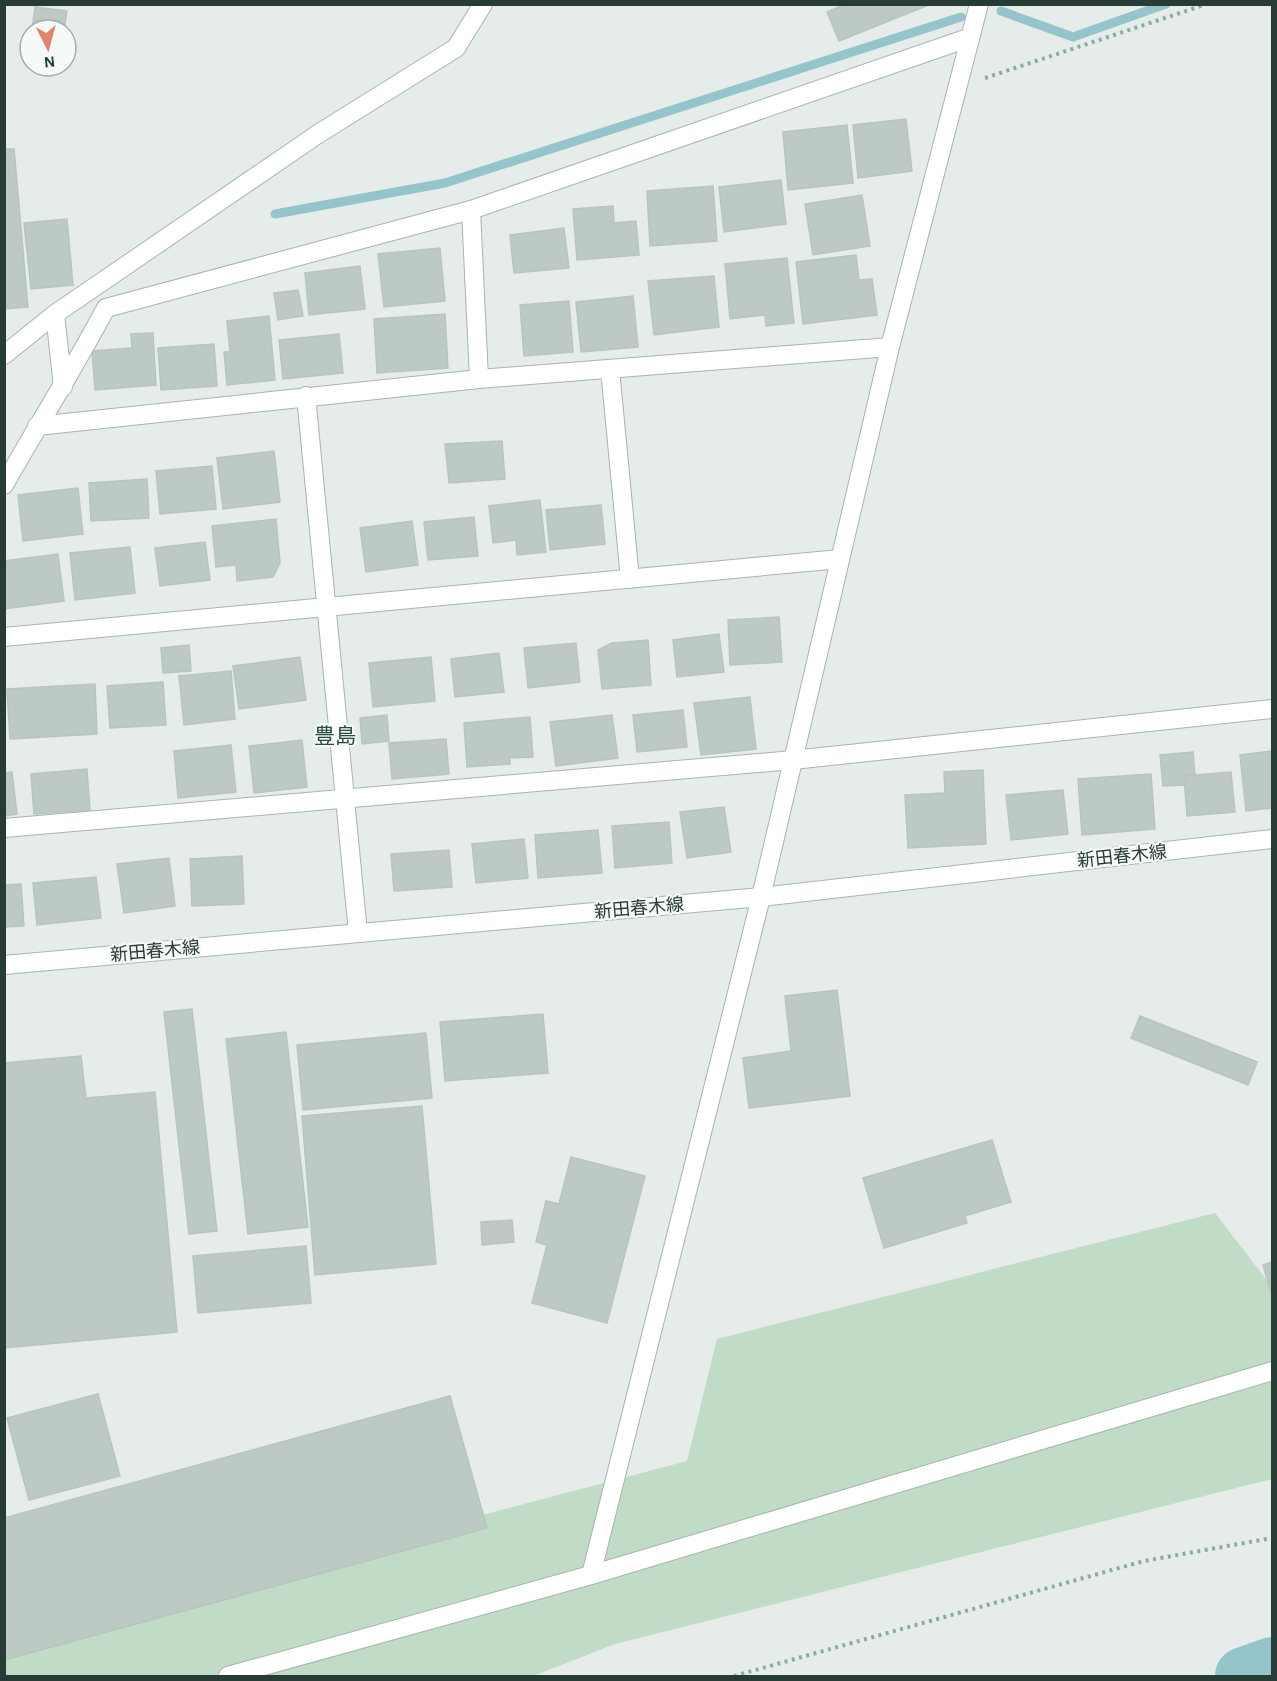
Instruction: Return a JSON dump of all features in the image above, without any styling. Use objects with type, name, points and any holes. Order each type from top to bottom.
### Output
[{"type":"street","points":[[4,355],[56,314],[318,134],[456,48],[483,4]]},
{"type":"street","points":[[591,1575],[761,897],[890,347],[968,38],[979,4]]},
{"type":"street","points":[[4,484],[37,426],[63,387],[106,308],[471,210],[968,38]]},
{"type":"street","points":[[471,210],[478,379]]},
{"type":"street","points":[[56,314],[63,387]]},
{"type":"street","points":[[37,426],[478,379],[890,347]]},
{"type":"street","points":[[610,369],[630,579]]},
{"type":"street","points":[[306,396],[347,798],[358,933]]},
{"type":"street","points":[[4,637],[840,559]]},
{"type":"street","points":[[4,828],[793,760],[1272,709]]},
{"type":"street","name":"新田春木線","points":[[4,964],[761,897],[1272,839]]},
{"type":"street","points":[[228,1677],[591,1575],[1272,1371]]},
{"type":"path","points":[[956,88],[1207,4]]},
{"type":"path","points":[[734,1677],[1144,1561],[1272,1538]]},
{"type":"green space","points":[[1215,1213],[1272,1287],[1272,1479],[615,1644],[533,1676],[5,1676],[5,1641],[687,1461],[717,1339]]},
{"type":"building","points":[[846,4],[931,4],[839,41],[827,12]]},
{"type":"building","points":[[35,7],[67,11],[66,18],[34,18]]},
{"type":"building","points":[[906,119],[912,171],[858,178],[853,125]]},
{"type":"building","points":[[847,125],[853,183],[788,190],[783,132]]},
{"type":"building","points":[[4,149],[14,149],[28,307],[4,309]]},
{"type":"building","points":[[781,180],[786,224],[724,232],[719,187]]},
{"type":"building","points":[[713,186],[717,241],[650,246],[647,191]]},
{"type":"building","points":[[862,195],[870,246],[813,255],[805,204]]},
{"type":"building","points":[[613,206],[614,223],[636,221],[639,255],[577,260],[573,209]]},
{"type":"building","points":[[67,219],[73,285],[31,289],[24,223]]},
{"type":"building","points":[[564,228],[569,268],[514,273],[510,235]]},
{"type":"building","points":[[440,248],[445,301],[384,307],[378,254]]},
{"type":"building","points":[[856,255],[859,280],[872,279],[877,315],[803,324],[796,262]]},
{"type":"building","points":[[787,258],[794,323],[766,326],[765,315],[730,319],[725,264]]},
{"type":"building","points":[[360,266],[365,309],[309,315],[305,273]]},
{"type":"building","points":[[714,276],[719,327],[654,335],[648,281]]},
{"type":"building","points":[[298,290],[303,316],[278,320],[274,293]]},
{"type":"building","points":[[633,296],[638,347],[581,352],[576,302]]},
{"type":"building","points":[[569,301],[573,352],[524,356],[520,305]]},
{"type":"building","points":[[445,314],[448,368],[377,373],[374,319]]},
{"type":"building","points":[[269,316],[275,380],[227,385],[224,352],[230,352],[227,321]]},
{"type":"building","points":[[153,333],[156,385],[95,390],[92,351],[132,348],[131,334]]},
{"type":"building","points":[[339,334],[343,373],[283,379],[279,340]]},
{"type":"building","points":[[214,344],[217,386],[161,390],[158,348]]},
{"type":"building","points":[[502,441],[505,479],[449,483],[445,444]]},
{"type":"building","points":[[274,451],[280,502],[223,509],[217,458]]},
{"type":"building","points":[[212,466],[216,509],[160,514],[156,471]]},
{"type":"building","points":[[147,479],[149,518],[91,521],[89,483]]},
{"type":"building","points":[[78,488],[83,534],[23,541],[18,495]]},
{"type":"building","points":[[540,500],[546,552],[517,555],[516,540],[493,543],[489,506]]},
{"type":"building","points":[[601,505],[605,544],[550,550],[546,510]]},
{"type":"building","points":[[474,517],[478,556],[428,560],[424,522]]},
{"type":"building","points":[[276,519],[280,563],[273,577],[237,581],[236,565],[216,567],[212,526]]},
{"type":"building","points":[[412,521],[418,565],[366,572],[360,528]]},
{"type":"building","points":[[205,542],[210,580],[160,586],[155,548]]},
{"type":"building","points":[[130,547],[135,593],[75,600],[70,553]]},
{"type":"building","points":[[58,554],[64,601],[4,609],[4,561]]},
{"type":"building","points":[[779,617],[782,662],[730,665],[728,620]]},
{"type":"building","points":[[719,634],[724,672],[677,677],[673,640]]},
{"type":"building","points":[[648,640],[651,685],[602,689],[598,650],[612,643]]},
{"type":"building","points":[[576,643],[580,682],[528,688],[524,648]]},
{"type":"building","points":[[189,645],[191,671],[163,673],[161,648]]},
{"type":"building","points":[[499,653],[504,692],[455,697],[451,659]]},
{"type":"building","points":[[300,657],[306,700],[239,709],[233,666]]},
{"type":"building","points":[[431,657],[435,701],[373,707],[369,663]]},
{"type":"building","points":[[231,671],[235,719],[184,725],[179,676]]},
{"type":"building","points":[[163,682],[166,725],[110,728],[107,686]]},
{"type":"building","points":[[95,684],[97,734],[10,739],[7,689]]},
{"type":"building","points":[[750,697],[756,749],[701,755],[694,703]]},
{"type":"building","points":[[683,710],[687,747],[637,752],[633,715]]},
{"type":"building","points":[[387,715],[389,741],[362,744],[360,718]]},
{"type":"building","points":[[612,715],[618,758],[556,766],[550,722]]},
{"type":"building","points":[[530,717],[533,757],[510,758],[510,764],[467,767],[464,723]]},
{"type":"building","points":[[446,739],[449,774],[392,779],[389,743]]},
{"type":"building","points":[[302,740],[307,787],[254,793],[249,746]]},
{"type":"building","points":[[231,745],[236,792],[178,798],[174,751]]},
{"type":"building","points":[[1272,751],[1272,808],[1246,811],[1240,755]]},
{"type":"building","points":[[1193,752],[1195,776],[1184,776],[1185,785],[1163,786],[1160,755]]},
{"type":"building","points":[[87,769],[90,810],[34,814],[31,774]]},
{"type":"building","points":[[983,770],[986,844],[908,848],[905,795],[945,793],[944,772]]},
{"type":"building","points":[[12,772],[17,814],[4,816],[4,773]]},
{"type":"building","points":[[1231,772],[1235,812],[1187,816],[1184,776]]},
{"type":"building","points":[[1151,774],[1155,829],[1082,835],[1078,779]]},
{"type":"building","points":[[1063,790],[1068,834],[1011,840],[1006,795]]},
{"type":"building","points":[[724,807],[731,852],[687,858],[680,812]]},
{"type":"building","points":[[669,822],[672,863],[615,868],[612,826]]},
{"type":"building","points":[[598,830],[602,873],[538,878],[535,835]]},
{"type":"building","points":[[524,839],[528,878],[476,883],[472,844]]},
{"type":"building","points":[[449,850],[452,887],[394,891],[391,854]]},
{"type":"building","points":[[242,856],[244,904],[192,906],[190,859]]},
{"type":"building","points":[[169,858],[175,906],[124,913],[117,864]]},
{"type":"building","points":[[96,877],[101,918],[37,925],[33,883]]},
{"type":"building","points":[[21,884],[24,926],[4,927],[4,885]]},
{"type":"building","points":[[837,990],[850,1096],[749,1108],[743,1058],[791,1051],[785,996]]},
{"type":"building","points":[[192,1009],[217,1231],[189,1234],[164,1012]]},
{"type":"building","points":[[543,1014],[548,1073],[445,1081],[440,1022]]},
{"type":"building","points":[[1140,1016],[1257,1062],[1248,1085],[1131,1038]]},
{"type":"building","points":[[286,1032],[308,1227],[248,1234],[226,1039]]},
{"type":"building","points":[[426,1033],[432,1098],[303,1110],[297,1045]]},
{"type":"building","points":[[81,1056],[86,1098],[155,1092],[177,1332],[4,1348],[4,1063]]},
{"type":"building","points":[[422,1106],[436,1264],[315,1275],[302,1116]]},
{"type":"building","points":[[992,1140],[1011,1202],[965,1216],[967,1223],[884,1248],[863,1178]]},
{"type":"building","points":[[571,1157],[645,1176],[607,1323],[532,1303],[547,1245],[536,1242],[546,1201],[559,1204]]},
{"type":"building","points":[[512,1220],[514,1242],[482,1245],[481,1222]]},
{"type":"building","points":[[306,1246],[311,1303],[198,1313],[193,1256]]},
{"type":"building","points":[[1272,1262],[1272,1296],[1263,1265]]},
{"type":"building","points":[[98,1394],[120,1476],[29,1500],[7,1418]]},
{"type":"building","points":[[450,1396],[487,1528],[4,1660],[4,1518]]},
{"type":"waterway","points":[[1001,11],[1073,37],[1166,4]]},
{"type":"waterway","points":[[275,214],[445,183],[961,17]]},
{"type":"waterway","points":[[1244,1676],[1272,1666]]},
{"type":"district","name":"豊島","points":[[335,736]]}]
